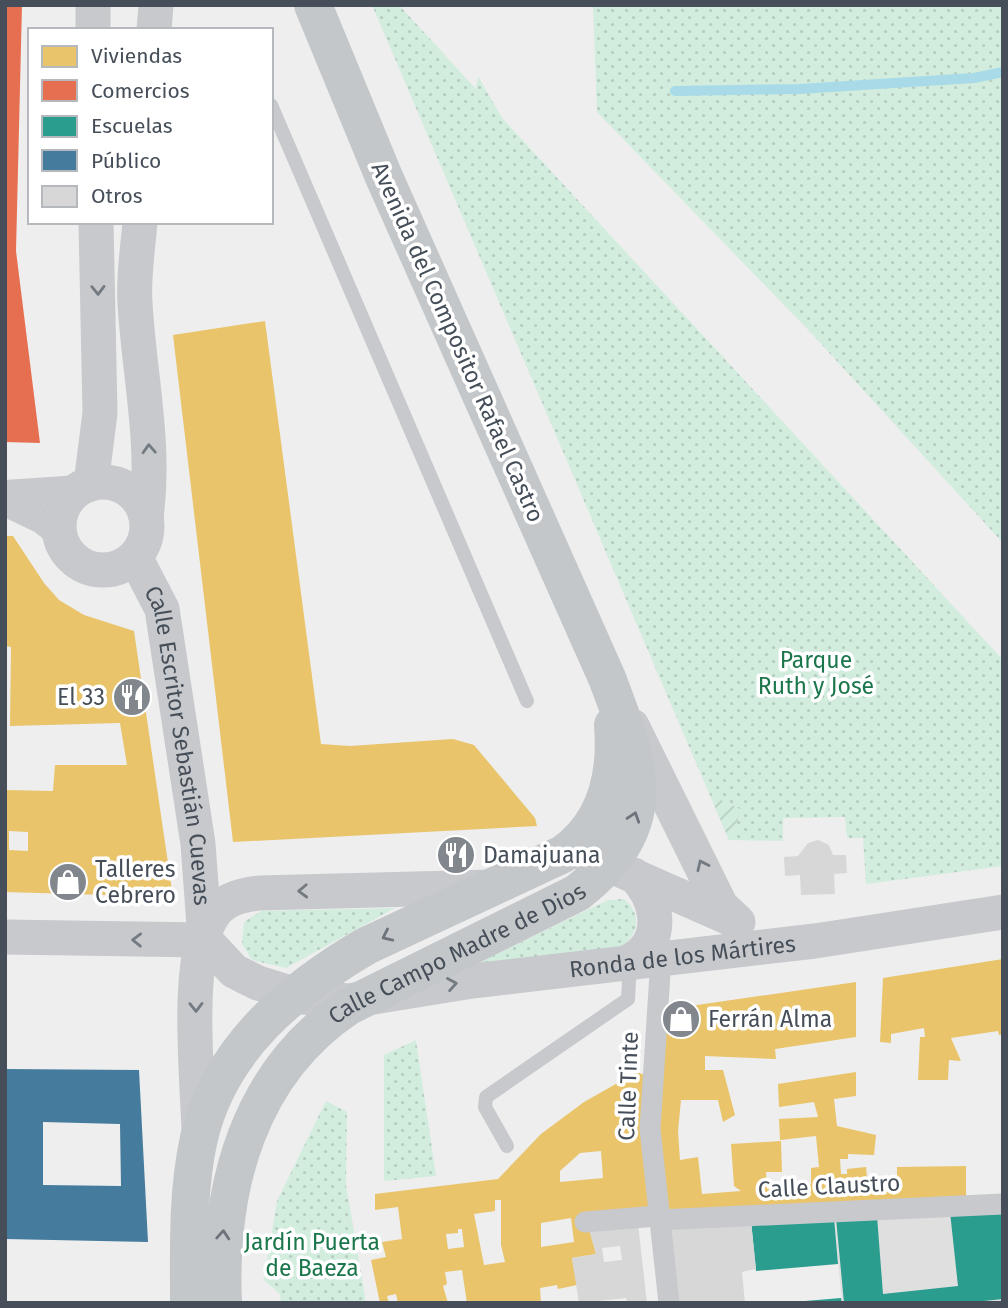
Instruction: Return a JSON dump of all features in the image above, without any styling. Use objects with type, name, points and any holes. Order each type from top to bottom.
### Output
[{"type":"main road","name":"Avenida del Compositor Rafael Castro","points":[[313,5],[384,177],[607,678]]},
{"type":"main road","name":"Calle Campo Madre de Dios","points":[[190,1303],[190,1213],[199,1137],[206,1115],[239,1056],[268,1016],[291,994],[366,946],[563,854],[578,843],[591,827],[608,791],[614,753],[607,678]]},
{"type":"main road","name":"Calle Campo Madre de Dios","points":[[223,1303],[225,1214],[236,1166],[249,1132],[274,1084],[298,1050],[330,1020],[361,1000],[560,903],[589,884],[622,869],[639,788],[630,739],[607,678]]},
{"type":"street","points":[[93,5],[93,28]]},
{"type":"street","points":[[154,28],[156,5]]},
{"type":"street","points":[[60,534],[64,507],[85,487],[100,413],[96,224]]},
{"type":"street","points":[[5,502],[42,520],[60,534],[73,558],[97,570],[111,570],[135,556],[147,531],[150,492],[149,434],[134,300],[140,224]]},
{"type":"street","points":[[5,494],[85,487],[105,482],[125,489],[141,504],[146,517]]},
{"type":"street","name":"Calle Escritor Sebastián Cuevas","points":[[135,556],[162,609],[198,844],[205,940]]},
{"type":"street","points":[[607,678],[673,803],[721,906],[738,922]]},
{"type":"street","points":[[563,854],[585,854],[775,936],[815,941]]},
{"type":"street","points":[[622,869],[650,896],[655,931],[645,959]]},
{"type":"street","points":[[5,937],[205,940],[211,919],[219,908],[243,895],[493,887]]},
{"type":"street","name":"Ronda de los Mártires","points":[[205,940],[234,971],[291,994],[326,1000],[361,1000],[472,981],[815,941],[1003,912]]},
{"type":"street","name":"Calle Campo Madre de Dios","points":[[199,1137],[195,975],[205,940]]},
{"type":"street","name":"Calle Tinte","points":[[645,959],[650,1129],[657,1218],[669,1303]]},
{"type":"street","name":"Calle Claustro","points":[[657,1218],[1003,1204]]},
{"type":"street","points":[[585,1222],[657,1218]]},
{"type":"lane","points":[[273,110],[527,701]]},
{"type":"lane","points":[[507,1146],[485,1107],[486,1097],[628,999],[645,959]]},
{"type":"shaded area","points":[[1003,1211],[1003,1303],[842,1303],[834,1218]]},
{"type":"green space","name":"Parque Ruth y José","points":[[372,5],[399,5],[476,89],[478,76],[502,118],[1003,660],[1003,866],[866,884],[863,838],[847,838],[845,817],[783,818],[783,841],[729,840]]},
{"type":"green space","points":[[593,5],[1003,5],[1003,543],[813,335],[597,112]]},
{"type":"green space","points":[[710,795],[742,810],[729,840]]},
{"type":"green space","points":[[624,899],[634,912],[636,925],[630,938],[619,950],[470,967],[608,900]]},
{"type":"green space","points":[[395,908],[286,968],[252,960],[242,944],[244,922],[261,911]]},
{"type":"green space","points":[[416,1040],[436,1176],[384,1181],[384,1055]]},
{"type":"green space","name":"Jardín Puerta de Baeza","points":[[326,1101],[347,1112],[346,1185],[366,1303],[281,1303],[280,1294],[264,1280],[277,1201]]},
{"type":"building: Viviendas","points":[[265,321],[321,744],[350,746],[453,739],[474,745],[535,818],[537,826],[233,842],[173,335]]},
{"type":"building: Viviendas","points":[[5,536],[13,536],[44,583],[59,600],[84,615],[134,631],[173,897],[5,892],[5,790],[53,791],[55,765],[127,765],[120,723],[10,726],[11,647],[5,646]],"holes":[[[9,831],[28,832],[28,851],[9,850]]]},
{"type":"building: Viviendas","points":[[1003,959],[1003,1034],[999,1035],[998,1031],[951,1038],[961,1061],[949,1060],[948,1080],[918,1080],[920,1037],[925,1037],[924,1028],[891,1034],[891,1043],[880,1042],[883,978]]},
{"type":"building: Viviendas","points":[[856,982],[856,1037],[775,1049],[776,1059],[705,1056],[705,1070],[723,1070],[735,1115],[723,1122],[718,1100],[681,1100],[678,1131],[680,1160],[698,1157],[702,1194],[741,1191],[734,1186],[731,1144],[781,1141],[782,1172],[766,1172],[767,1189],[783,1189],[783,1184],[811,1184],[811,1168],[819,1167],[816,1136],[780,1140],[779,1119],[818,1117],[814,1102],[779,1107],[778,1084],[856,1072],[856,1096],[834,1099],[837,1126],[876,1135],[874,1155],[848,1154],[848,1159],[840,1159],[841,1174],[847,1174],[847,1169],[866,1167],[867,1178],[897,1176],[897,1167],[966,1166],[966,1200],[662,1214],[653,1129],[663,1010]]},
{"type":"building: Viviendas","points":[[637,1072],[651,1078],[651,1211],[588,1225],[596,1254],[572,1258],[577,1285],[558,1289],[557,1285],[540,1288],[541,1303],[467,1303],[462,1270],[445,1272],[447,1284],[443,1286],[448,1303],[398,1303],[396,1294],[387,1296],[389,1303],[380,1303],[371,1260],[386,1257],[382,1242],[402,1239],[398,1207],[375,1210],[375,1194],[498,1179],[541,1134],[584,1102]],"holes":[[[601,1151],[603,1178],[560,1182],[560,1171],[580,1153]],[[495,1200],[501,1200],[501,1245],[505,1262],[484,1265],[474,1214],[495,1211]],[[571,1218],[574,1242],[541,1247],[541,1223]],[[458,1229],[462,1229],[464,1247],[448,1249],[446,1234],[458,1233]]]},
{"type":"building: Comercios","points":[[5,5],[22,5],[16,251],[40,443],[5,442]]},
{"type":"building: Escuelas","points":[[1003,1211],[1003,1299],[965,1303],[844,1303],[836,1218],[877,1216],[883,1294],[958,1286],[950,1212]]},
{"type":"building: Escuelas","points":[[834,1218],[838,1264],[756,1271],[751,1221]]},
{"type":"building: Escuelas","points":[[841,1298],[842,1303],[805,1303],[805,1301]]},
{"type":"building: Público","points":[[5,1069],[139,1070],[148,1242],[5,1239]],"holes":[[[43,1122],[120,1124],[121,1186],[43,1185]]]},
{"type":"building: Otros","points":[[818,840],[829,845],[833,855],[846,855],[847,873],[834,874],[835,894],[801,895],[800,875],[785,876],[784,857],[798,856],[808,843]]},
{"type":"building: Otros","points":[[751,1221],[756,1269],[742,1272],[745,1303],[678,1303],[668,1226]]},
{"type":"building: Otros","points":[[638,1224],[647,1303],[627,1303],[626,1298],[579,1303],[572,1258],[596,1254],[588,1225]],"holes":[[[620,1246],[622,1260],[604,1262],[602,1248]]]},
{"type":"waterway","points":[[675,91],[799,89],[974,78],[1003,72]]},
{"type":"place","name":"El 33","points":[[132,697]]},
{"type":"place","name":"Damajuana","points":[[456,855]]},
{"type":"place","name":"Talleres Cebrero","points":[[68,882]]},
{"type":"place","name":"Ferrán Alma","points":[[681,1019]]}]
